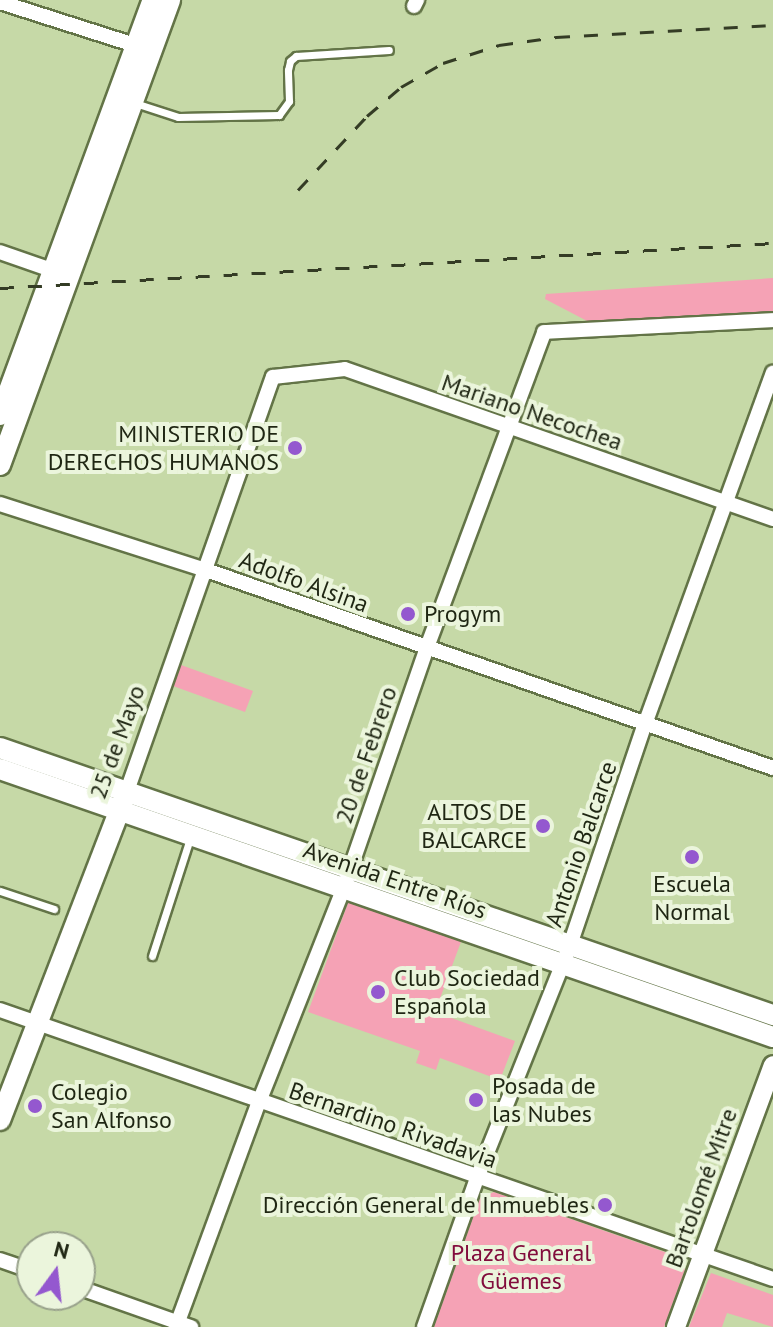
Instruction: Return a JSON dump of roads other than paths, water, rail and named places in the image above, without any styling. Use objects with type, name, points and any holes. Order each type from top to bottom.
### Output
[{"type":"main road","points":[[0,415],[133,102],[153,0]]},
{"type":"main road","points":[[0,465],[60,273],[144,48],[170,0]]},
{"type":"main road","name":"Avenida Entre Ríos","points":[[0,748],[350,869],[773,1037]]},
{"type":"main road","name":"Avenida Entre Ríos","points":[[0,769],[343,890],[773,1015]]},
{"type":"main road","name":"25 de Mayo","points":[[0,1120],[127,791]]},
{"type":"street","points":[[0,2],[144,48]]},
{"type":"street","points":[[0,252],[60,273]]},
{"type":"street","name":"20 de Febrero","points":[[182,1326],[259,1102],[343,890],[426,650],[544,332],[773,320]]},
{"type":"street","name":"Mariano Necochea","points":[[273,377],[345,369],[773,519]]},
{"type":"street","name":"Antonio Balcarce","points":[[424,1327],[477,1178],[566,955],[645,724],[773,373]]},
{"type":"street","name":"25 de Mayo","points":[[127,791],[273,377]]},
{"type":"street","name":"Adolfo Alsina","points":[[0,504],[206,570],[426,650],[773,768]]},
{"type":"street","name":"Bernardino Rivadavia","points":[[0,1010],[773,1279]]},
{"type":"street","name":"Bartolomé Mitre","points":[[676,1327],[773,1065]]},
{"type":"street","points":[[96,1294],[182,1326]]},
{"type":"lane","points":[[133,102],[178,117],[279,115],[289,101],[288,70],[290,61],[296,56],[389,50]]},
{"type":"lane","points":[[152,956],[191,836]]},
{"type":"lane","points":[[0,891],[54,909]]},
{"type":"railway","points":[[298,190],[367,116],[401,87],[443,63],[499,45],[556,37],[773,25]]},
{"type":"railway","points":[[0,288],[773,243]]},
{"type":"place","name":"MINISTERIO DE DERECHOS HUMANOS","points":[[295,448]]},
{"type":"place","name":"Progym","points":[[408,614]]},
{"type":"place","name":"ALTOS DE BALCARCE","points":[[543,826]]},
{"type":"place","name":"Escuela Normal","points":[[692,857]]},
{"type":"place","name":"Club Sociedad Española","points":[[378,992]]},
{"type":"place","name":"Posada de las Nubes","points":[[476,1100]]},
{"type":"place","name":"Colegio San Alfonso","points":[[35,1106]]},
{"type":"place","name":"Dirección General de Inmuebles","points":[[605,1205]]},
{"type":"park label","name":"Plaza General Güemes","points":[[521,1267]]}]
